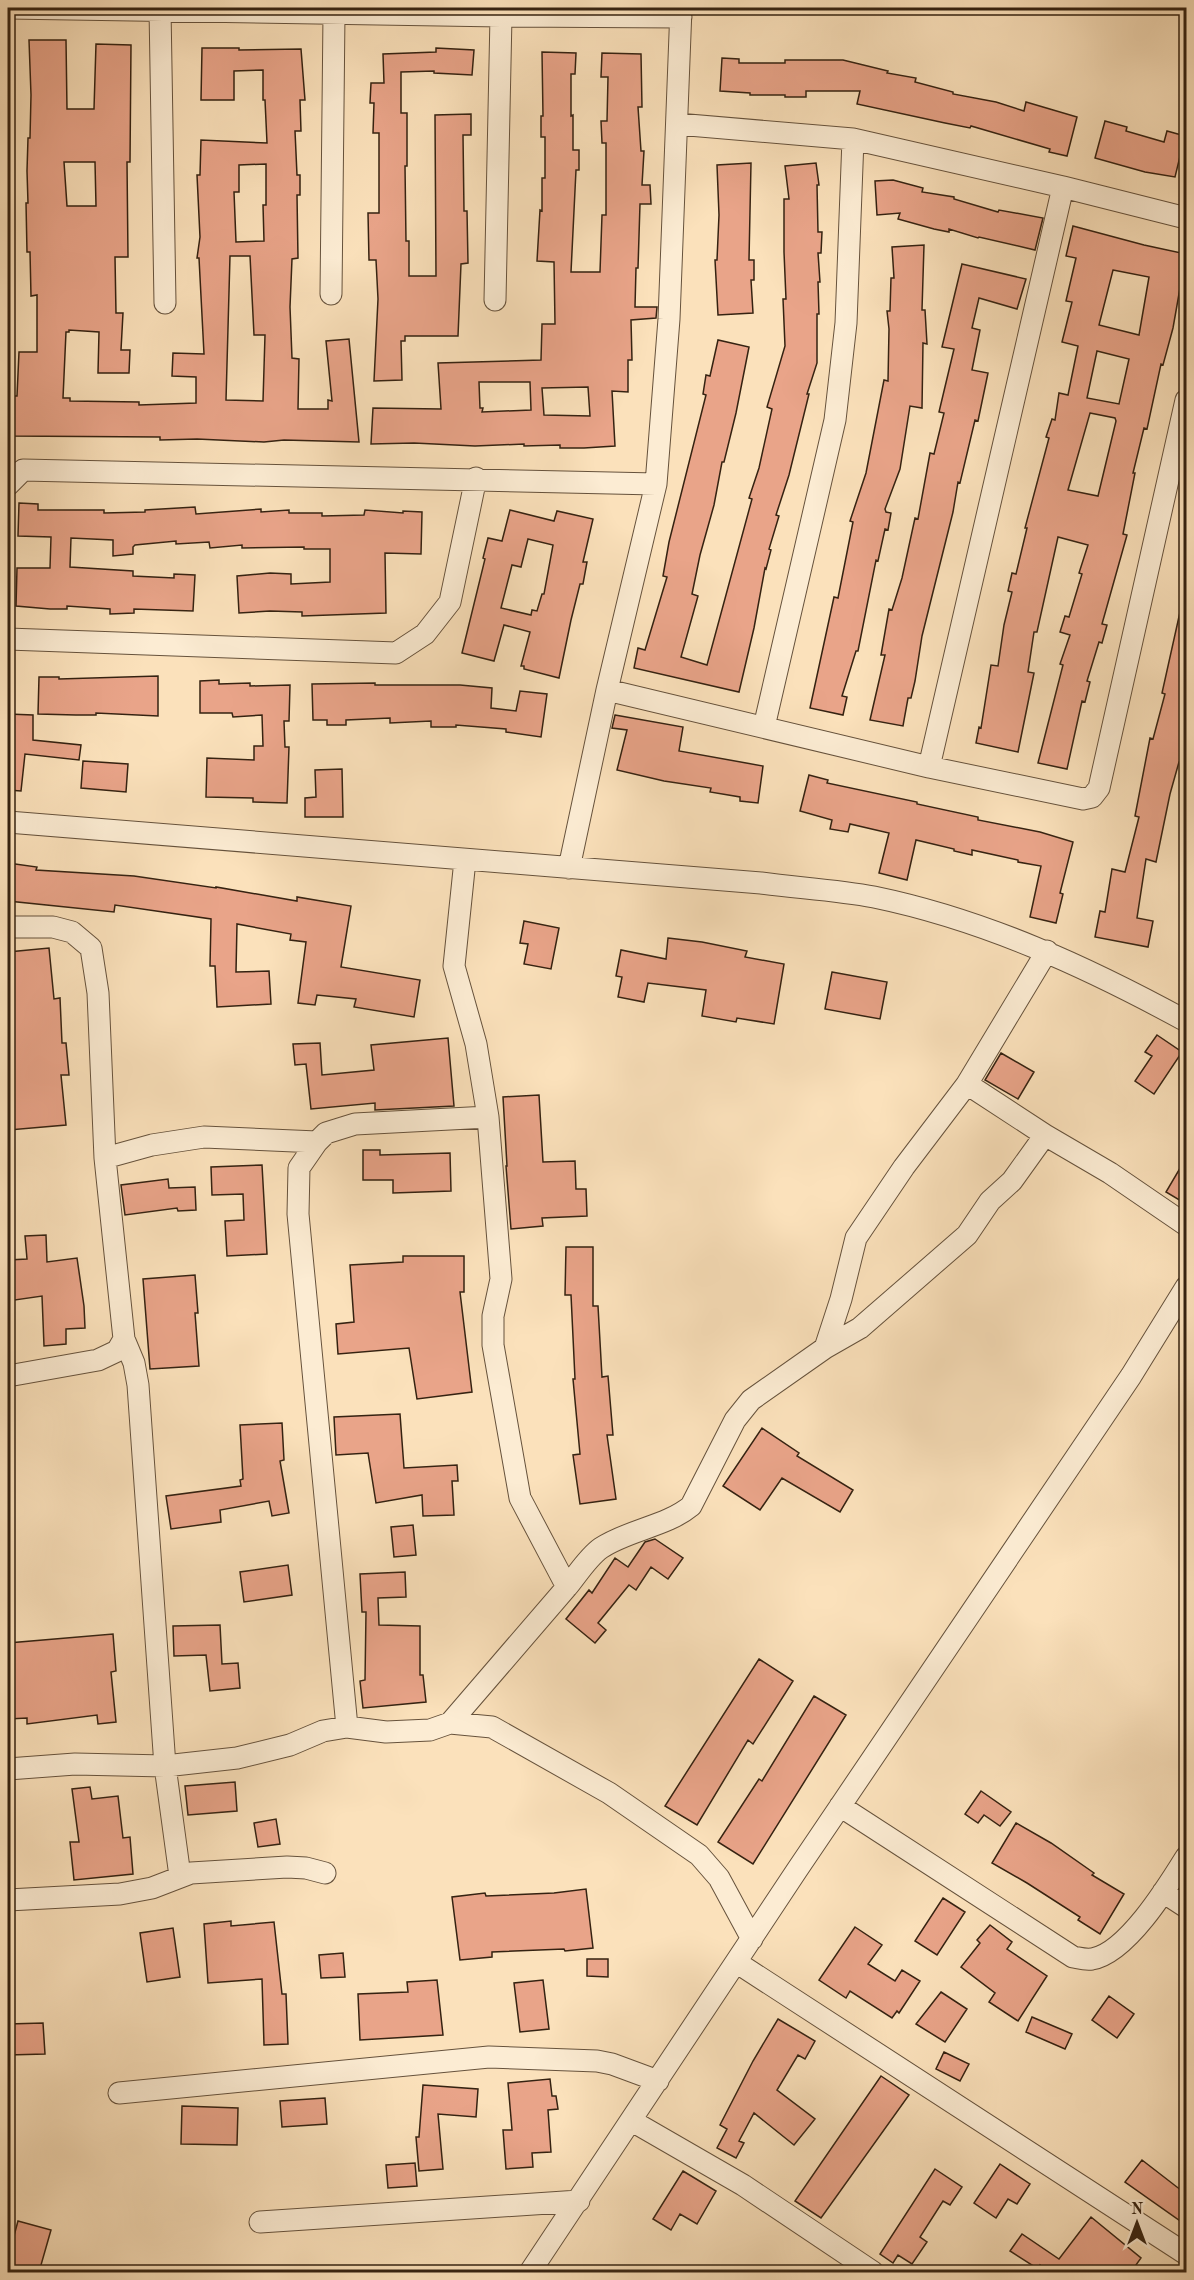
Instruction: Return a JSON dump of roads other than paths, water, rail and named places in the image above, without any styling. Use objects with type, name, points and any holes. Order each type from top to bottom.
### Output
[{"type":"street","points":[[8,8],[261,10],[334,14],[501,16],[681,12],[669,319],[656,484],[607,690],[569,868]]},
{"type":"street","points":[[160,9],[165,303]]},
{"type":"street","points":[[331,294],[334,14]]},
{"type":"street","points":[[495,300],[501,16]]},
{"type":"street","points":[[677,124],[853,139],[1186,218]]},
{"type":"street","points":[[764,727],[835,420],[846,323],[853,139]]},
{"type":"street","points":[[929,767],[1063,187]]},
{"type":"street","points":[[607,690],[929,767],[1083,799],[1092,796],[1099,788],[1186,400]]},
{"type":"street","points":[[8,485],[23,470],[476,478],[656,484]]},
{"type":"street","points":[[8,639],[396,653],[425,634],[450,602],[476,478]]},
{"type":"street","points":[[8,822],[761,883],[872,897],[952,916],[1047,951],[1186,1020]]},
{"type":"street","points":[[465,860],[454,966],[476,1044],[488,1117],[501,1279],[493,1316],[493,1345],[520,1498],[567,1587]]},
{"type":"street","points":[[8,927],[53,927],[72,932],[91,948],[98,993],[105,1158],[124,1339],[134,1363],[138,1384],[165,1766],[180,1876]]},
{"type":"street","points":[[825,1348],[841,1299],[856,1238],[904,1167],[967,1084],[1047,951]]},
{"type":"street","points":[[967,1084],[1045,1135],[1110,1173],[1186,1225]]},
{"type":"street","points":[[347,1727],[298,1214],[299,1168],[317,1142],[327,1133],[355,1124],[488,1117]]},
{"type":"street","points":[[450,1723],[598,1550],[614,1541],[681,1515],[691,1506],[735,1420],[751,1400],[825,1348],[860,1328],[967,1235],[990,1201],[1012,1181],[1045,1135]]},
{"type":"street","points":[[105,1158],[152,1145],[204,1137],[317,1142]]},
{"type":"street","points":[[530,2272],[840,1806],[1124,1386],[1186,1287]]},
{"type":"street","points":[[8,1376],[98,1360],[117,1351],[124,1339]]},
{"type":"street","points":[[8,1769],[75,1764],[165,1766],[266,1753],[323,1731],[347,1727],[404,1732],[430,1730],[450,1723],[492,1726],[609,1793],[699,1855],[719,1878],[752,1939]]},
{"type":"street","points":[[840,1806],[1073,1957],[1094,1959],[1106,1953],[1138,1926],[1186,1857]]},
{"type":"street","points":[[8,1900],[120,1894],[152,1888],[191,1873],[287,1867],[306,1868],[325,1873]]},
{"type":"street","points":[[1163,1892],[1186,1907]]},
{"type":"street","points":[[736,1962],[1186,2254]]},
{"type":"street","points":[[119,2094],[489,2057],[597,2061],[612,2064],[658,2081]]},
{"type":"street","points":[[632,2121],[743,2185],[873,2272]]},
{"type":"street","points":[[260,2222],[579,2201]]}]
